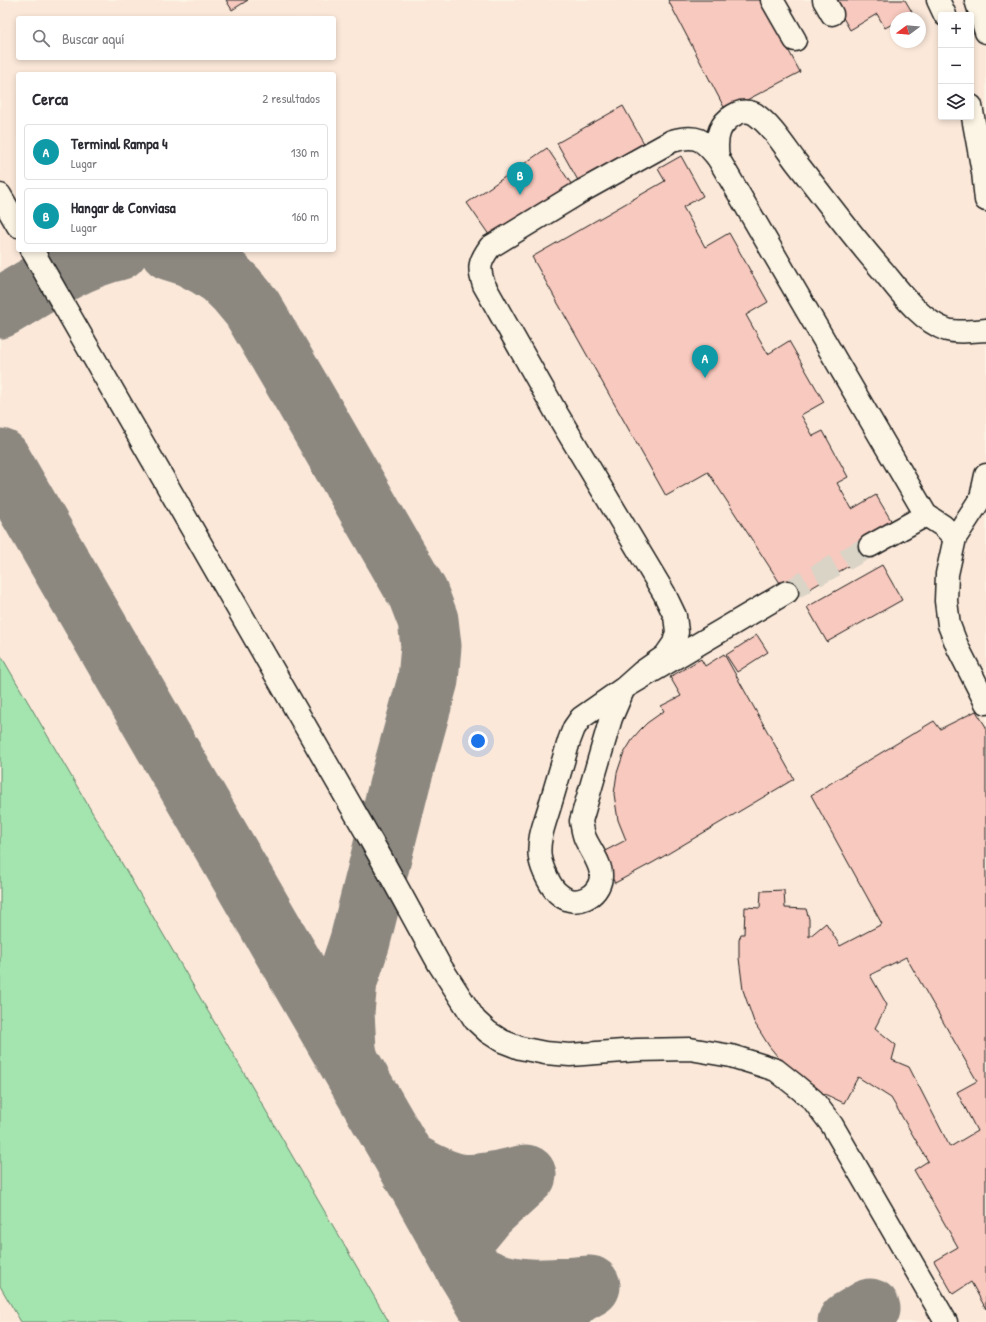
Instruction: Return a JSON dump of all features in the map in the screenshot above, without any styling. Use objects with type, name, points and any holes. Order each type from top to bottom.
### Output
[{"type":"lane","points":[[772,0],[795,40]]},
{"type":"lane","points":[[938,0],[944,12]]},
{"type":"lane","points":[[980,7],[986,32]]},
{"type":"lane","points":[[718,158],[716,145],[720,128],[729,117],[743,111],[753,113],[770,128],[849,231],[909,303],[935,324],[948,330],[986,330]]},
{"type":"lane","points":[[974,120],[983,172],[986,200]]},
{"type":"lane","points":[[786,592],[624,688],[581,718],[574,728],[569,740],[541,838],[540,857],[543,868],[550,883],[559,895],[569,900],[585,899],[590,897],[596,891],[601,877],[600,869],[584,836],[581,821],[611,718],[624,688],[642,672],[665,656],[670,650],[678,632],[676,616],[664,593],[557,414],[484,285],[480,265],[490,247],[582,191],[672,141],[686,137],[696,138],[708,145],[718,158],[926,515],[943,526],[955,538]]},
{"type":"lane","points":[[0,195],[16,223]]},
{"type":"lane","points":[[33,252],[381,858],[439,964],[476,1020],[488,1032],[502,1041],[520,1048],[545,1053],[570,1055],[637,1050],[690,1049],[731,1056],[776,1070],[813,1100],[832,1125],[946,1322]]},
{"type":"lane","points":[[986,475],[981,498],[955,538],[947,574],[946,601],[950,625],[961,655],[986,702]]},
{"type":"lane","points":[[870,546],[926,515]]},
{"type":"shaded area","points":[[0,0],[986,0],[986,1322],[0,1322]]},
{"type":"green space","points":[[0,654],[389,1322],[21,1322],[0,1286]]},
{"type":"building","points":[[226,0],[248,0],[232,10]]},
{"type":"building","points":[[668,0],[762,0],[800,72],[726,111]]},
{"type":"building","points":[[833,0],[905,0],[912,12],[890,12],[890,25],[885,28],[877,14],[850,30]]},
{"type":"building","points":[[623,106],[646,147],[580,184],[557,143]]},
{"type":"building","points":[[547,148],[574,188],[494,242],[467,203]]},
{"type":"building","points":[[681,156],[703,196],[683,207],[705,247],[729,233],[768,302],[746,315],[768,354],[789,341],[824,402],[801,415],[813,436],[823,431],[848,477],[837,483],[852,509],[876,495],[892,522],[874,551],[791,600],[708,472],[666,496],[532,257],[665,181],[658,169]]},
{"type":"building","points":[[882,565],[902,600],[827,642],[807,607]]},
{"type":"building","points":[[757,635],[768,652],[737,672],[726,655]]},
{"type":"building","points":[[724,654],[794,779],[654,862],[615,883],[599,854],[626,840],[618,820],[614,794],[617,773],[623,755],[640,730],[664,711],[661,706],[681,696],[670,677],[701,659],[705,666]]},
{"type":"building","points":[[976,711],[986,727],[986,1309],[971,1282],[953,1294],[934,1261],[958,1247],[914,1170],[928,1161],[891,1098],[858,1077],[844,1103],[818,1091],[786,1067],[769,1046],[754,1022],[743,990],[739,958],[739,940],[741,934],[744,934],[745,907],[760,908],[761,891],[784,890],[785,908],[806,909],[809,919],[809,937],[826,923],[840,946],[882,924],[811,795],[934,721],[940,729]],"holes":[[[906,957],[977,1081],[957,1092],[977,1131],[950,1147],[909,1067],[892,1060],[896,1045],[875,1028],[887,1005],[870,975]]]},
{"type":"taxiway","points":[[0,308],[57,274],[87,260],[110,252]]},
{"type":"taxiway","points":[[176,252],[189,256],[223,276],[252,308],[418,594],[428,620],[431,646],[428,680],[400,782],[360,941],[347,981],[344,1012],[348,1059]]},
{"type":"taxiway","points":[[0,459],[498,1322]]},
{"type":"taxiway","points":[[406,1161],[447,1181],[461,1184],[502,1181],[526,1175],[487,1211],[464,1239],[462,1252],[467,1270],[486,1280],[509,1287],[555,1289],[590,1286],[574,1295],[549,1322]]},
{"type":"taxiway","points":[[848,1322],[870,1309]]},
{"type":"tunnel","points":[[787,592],[870,546]]},
{"type":"place","name":"Hangar de Conviasa","points":[[520,195]]},
{"type":"place","name":"Terminal Rampa 4","points":[[705,378]]}]
